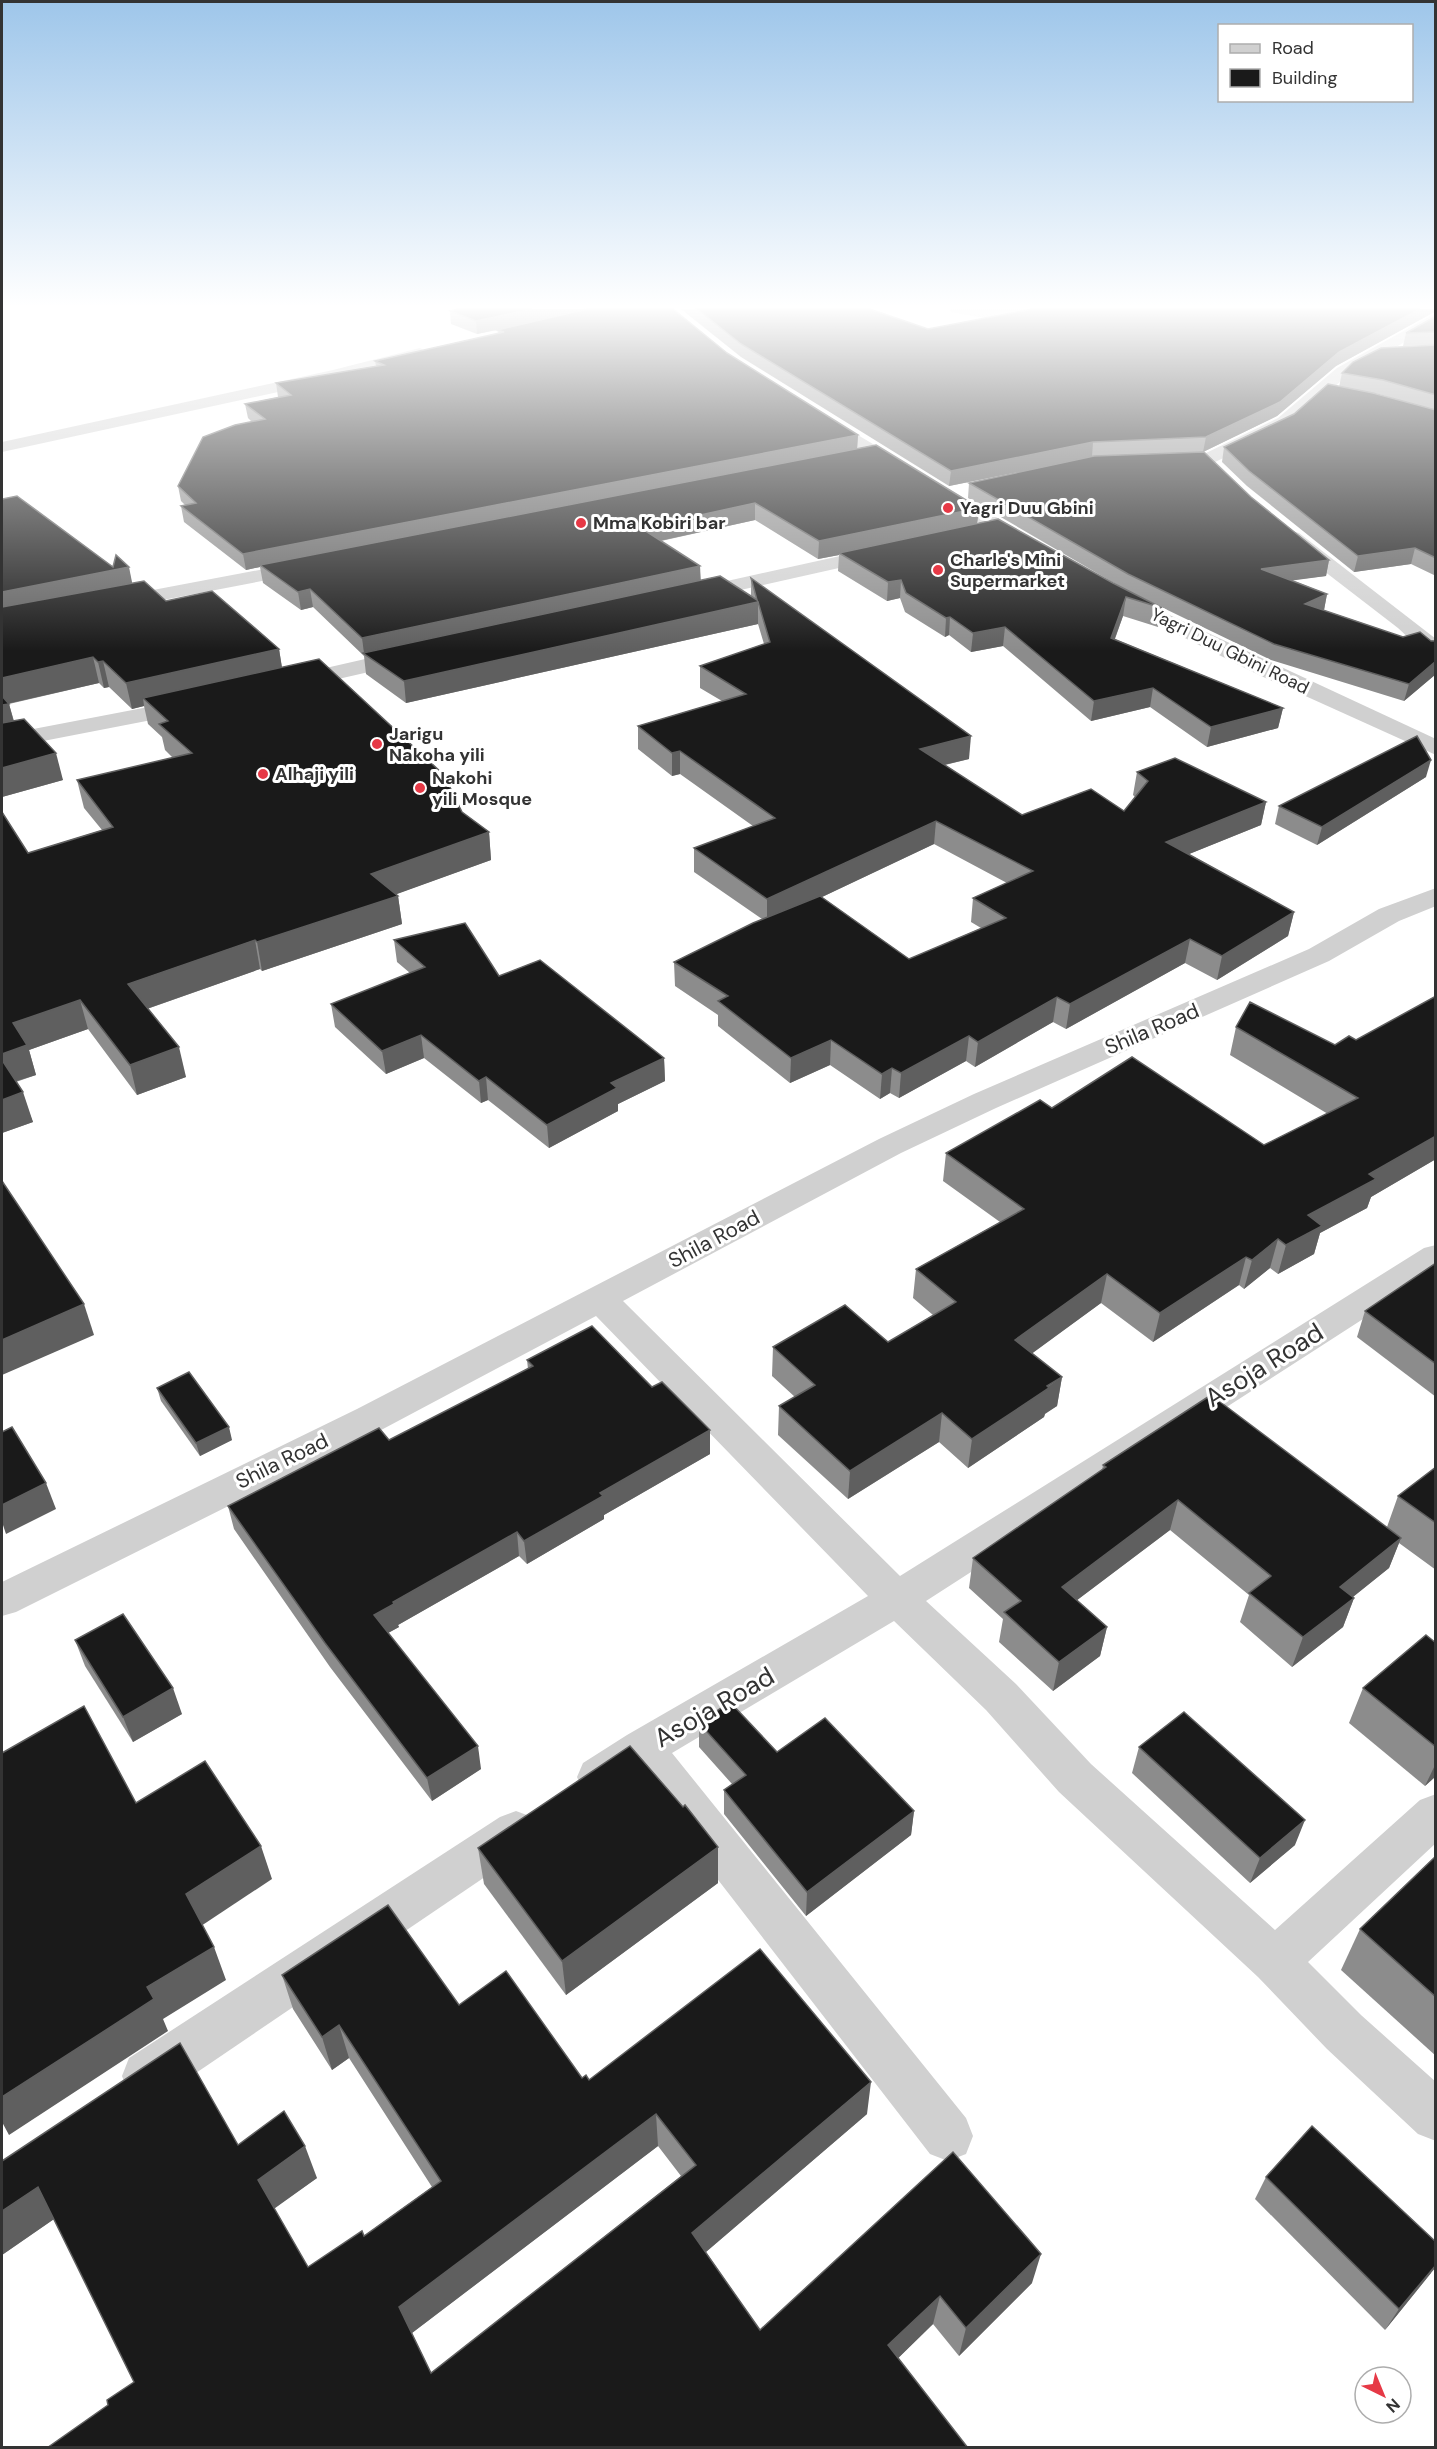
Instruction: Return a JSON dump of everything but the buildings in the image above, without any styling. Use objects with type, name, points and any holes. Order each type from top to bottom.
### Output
[{"type":"street","points":[[2,447],[111,423]]},
{"type":"street","points":[[832,423],[1045,554]]},
{"type":"street","points":[[1149,461],[1213,467],[1282,423]]},
{"type":"street","points":[[856,458],[880,453]]},
{"type":"street","points":[[948,494],[969,489]]},
{"type":"street","points":[[1277,524],[1406,624],[1436,651]]},
{"type":"street","points":[[966,535],[1000,528]]},
{"type":"street","points":[[673,600],[898,549]]},
{"type":"street","points":[[101,606],[322,564]]},
{"type":"street","name":"Yagri Duu Gbini Road","points":[[1100,586],[1268,670],[1436,748]]},
{"type":"street","points":[[1406,624],[1436,624]]},
{"type":"street","points":[[270,687],[430,652]]},
{"type":"street","points":[[2,742],[214,700]]},
{"type":"street","name":"Shila Road","points":[[2,1600],[370,1419],[890,1146],[963,1111],[1319,955],[1389,915],[1436,896]]},
{"type":"street","name":"Asoja Road","points":[[121,2094],[642,1749],[897,1599],[1436,1256]]},
{"type":"street","points":[[600,1299],[897,1599],[1001,1697],[1075,1778],[1275,1961],[1344,2032],[1436,2116]]},
{"type":"street","points":[[642,1749],[948,2136]]},
{"type":"street","points":[[1275,1961],[1436,1814]]},
{"type":"place","name":"Yagri Duu Gbini","points":[[948,508]]},
{"type":"place","name":"Mma Kobiri bar","points":[[581,523]]},
{"type":"place","name":"Charle's Mini Supermarket","points":[[938,570]]},
{"type":"place","name":"Jarigu Nakoha yili","points":[[377,744]]},
{"type":"place","name":"Alhaji yili","points":[[263,774]]},
{"type":"place","name":"Nakohi yili Mosque","points":[[420,788]]}]
